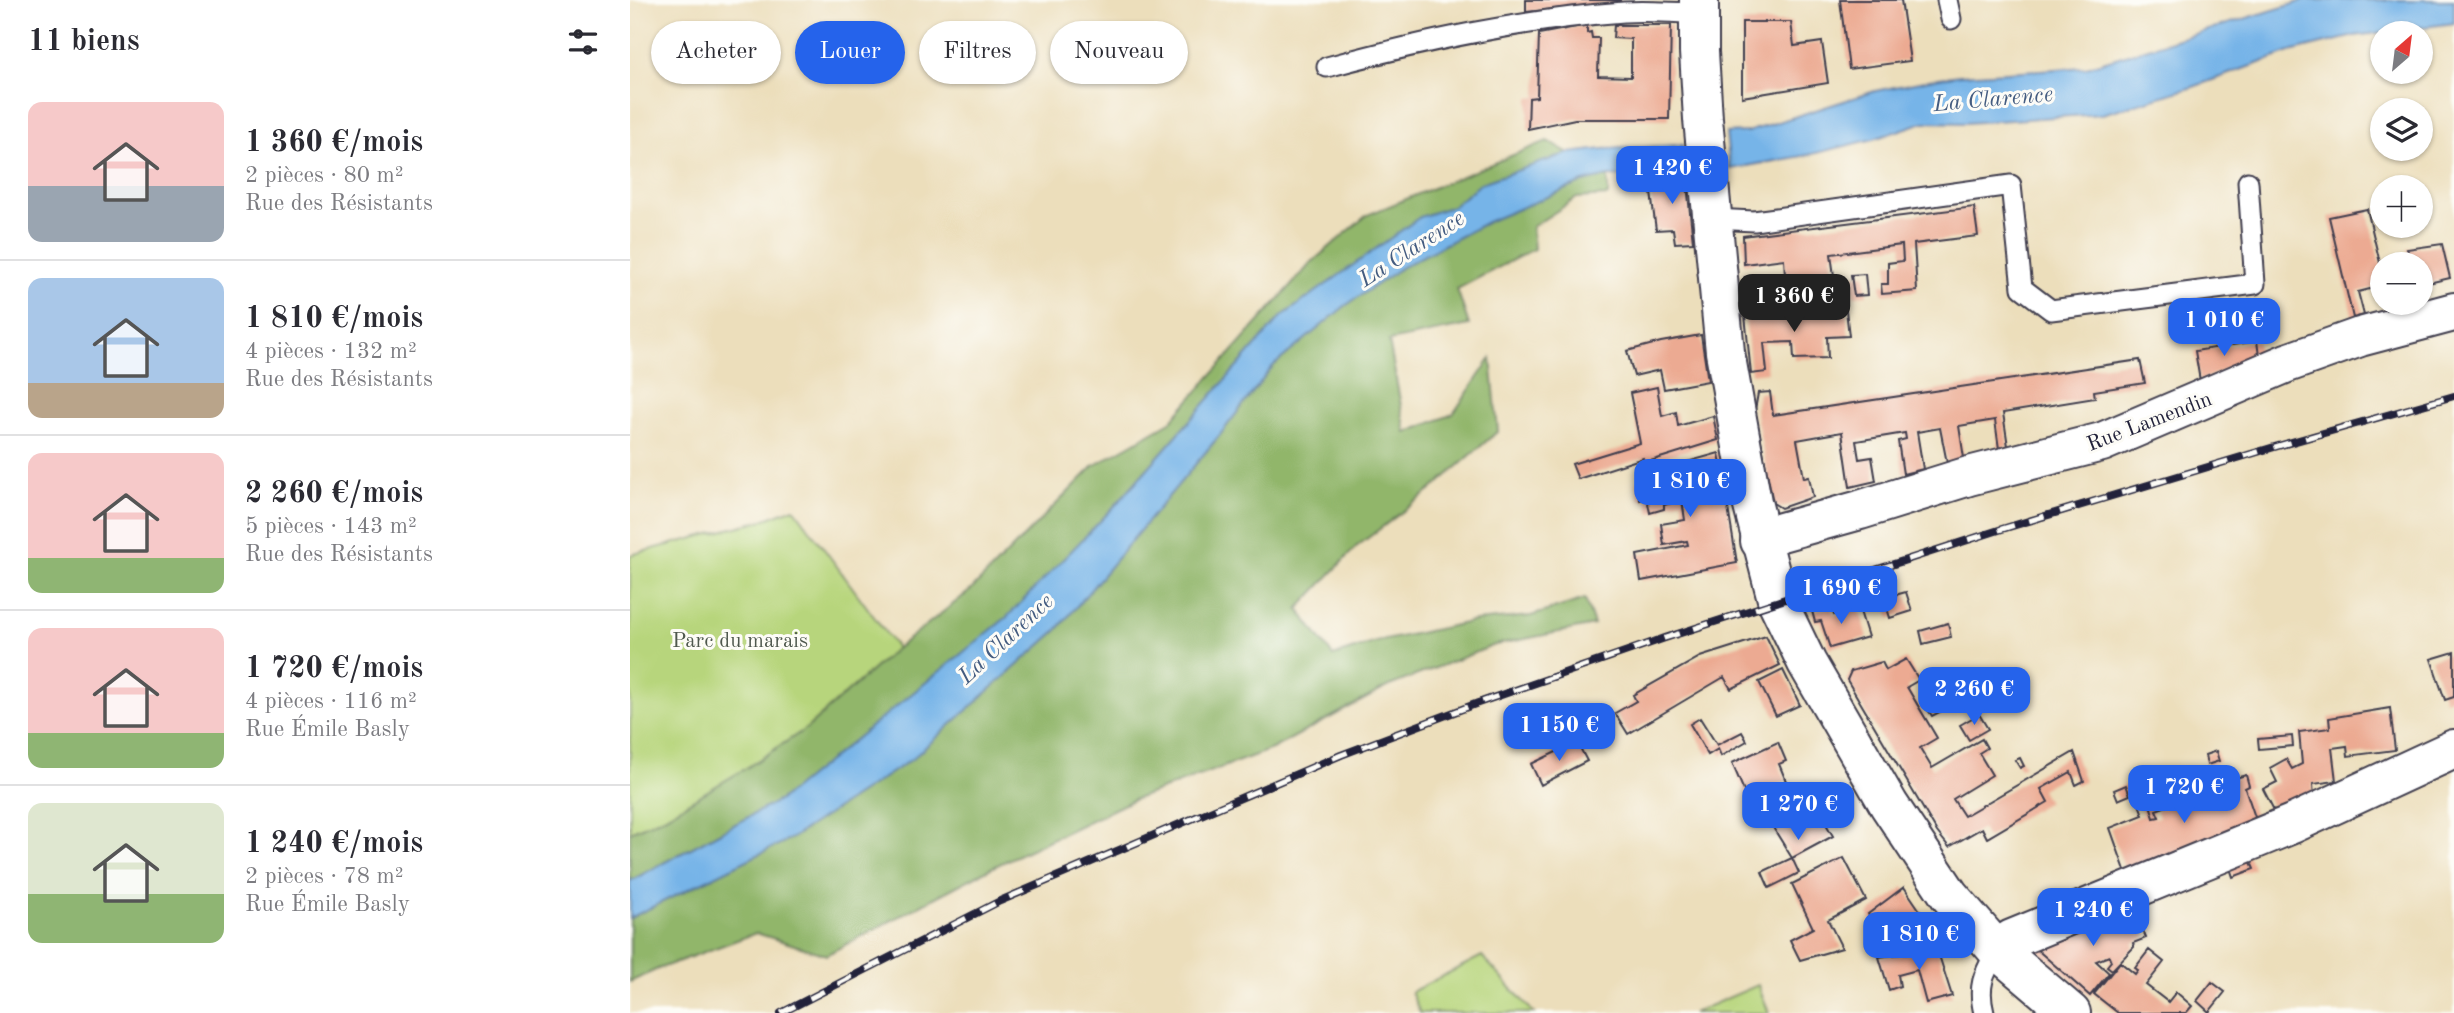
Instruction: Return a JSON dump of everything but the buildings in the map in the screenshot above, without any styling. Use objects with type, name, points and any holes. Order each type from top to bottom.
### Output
[{"type":"street","points":[[1699,7],[1703,118],[1726,352],[1760,541],[1778,603],[1787,625],[1889,805],[1949,895],[1997,950],[2071,1013]]},
{"type":"street","name":"Rue Lamendin","points":[[1760,541],[1774,534],[1969,476],[2102,442],[2287,363],[2360,337],[2454,312]]},
{"type":"street","points":[[1997,950],[2012,939],[2268,834],[2454,749]]},
{"type":"lane","points":[[1327,67],[1408,46],[1534,23],[1626,11],[1699,7]]},
{"type":"lane","points":[[1713,219],[1754,221],[2011,185],[2022,288],[2051,310],[2255,284],[2248,182]]},
{"type":"lane","points":[[1984,1013],[1980,997],[1982,978],[1997,950]]},
{"type":"green space","points":[[1547,141],[1569,153],[1482,183],[1453,206],[1420,218],[1281,317],[1112,509],[1007,618],[780,800],[630,881],[630,832],[664,817],[807,728],[897,648],[971,590],[1095,465],[1170,422],[1312,262],[1367,215]]},
{"type":"green space","points":[[1608,176],[1608,196],[1577,198],[1532,227],[1534,249],[1457,289],[1469,325],[1389,341],[1406,433],[1453,414],[1491,358],[1498,431],[1431,490],[1356,547],[1298,609],[1333,656],[1376,642],[1475,621],[1531,616],[1585,599],[1594,625],[1495,645],[1389,686],[1272,749],[1133,800],[989,869],[826,955],[756,933],[630,982],[630,918],[792,838],[912,759],[1057,630],[1219,436],[1273,366],[1345,306],[1402,267],[1487,222],[1583,182]]},
{"type":"green space","name":"Parc du marais","points":[[794,508],[897,648],[807,728],[664,817],[630,832],[630,555],[763,520]]},
{"type":"green space","points":[[1482,956],[1534,1013],[1420,1013],[1411,992]]},
{"type":"green space","points":[[1758,985],[1769,1013],[1693,1013]]},
{"type":"water","name":"La Clarence","points":[[2306,0],[2454,0],[2454,23],[2433,26],[2433,21],[2370,21],[2370,34],[2290,52],[2193,87],[2102,114],[1965,123],[1924,122],[1874,139],[1808,155],[1730,169],[1726,133],[1747,132],[1875,91],[1939,78],[2086,67]]},
{"type":"water","name":"La Clarence","points":[[1682,145],[1686,175],[1649,178],[1608,176],[1583,182],[1487,222],[1402,267],[1345,306],[1273,366],[1219,436],[1057,630],[912,759],[792,838],[630,918],[630,881],[780,800],[1007,617],[1112,509],[1281,317],[1420,217],[1453,206],[1481,183],[1569,153]]},
{"type":"railway","points":[[781,1013],[1000,901],[1341,755],[1478,703],[1665,638],[2002,529],[2454,396]]}]
